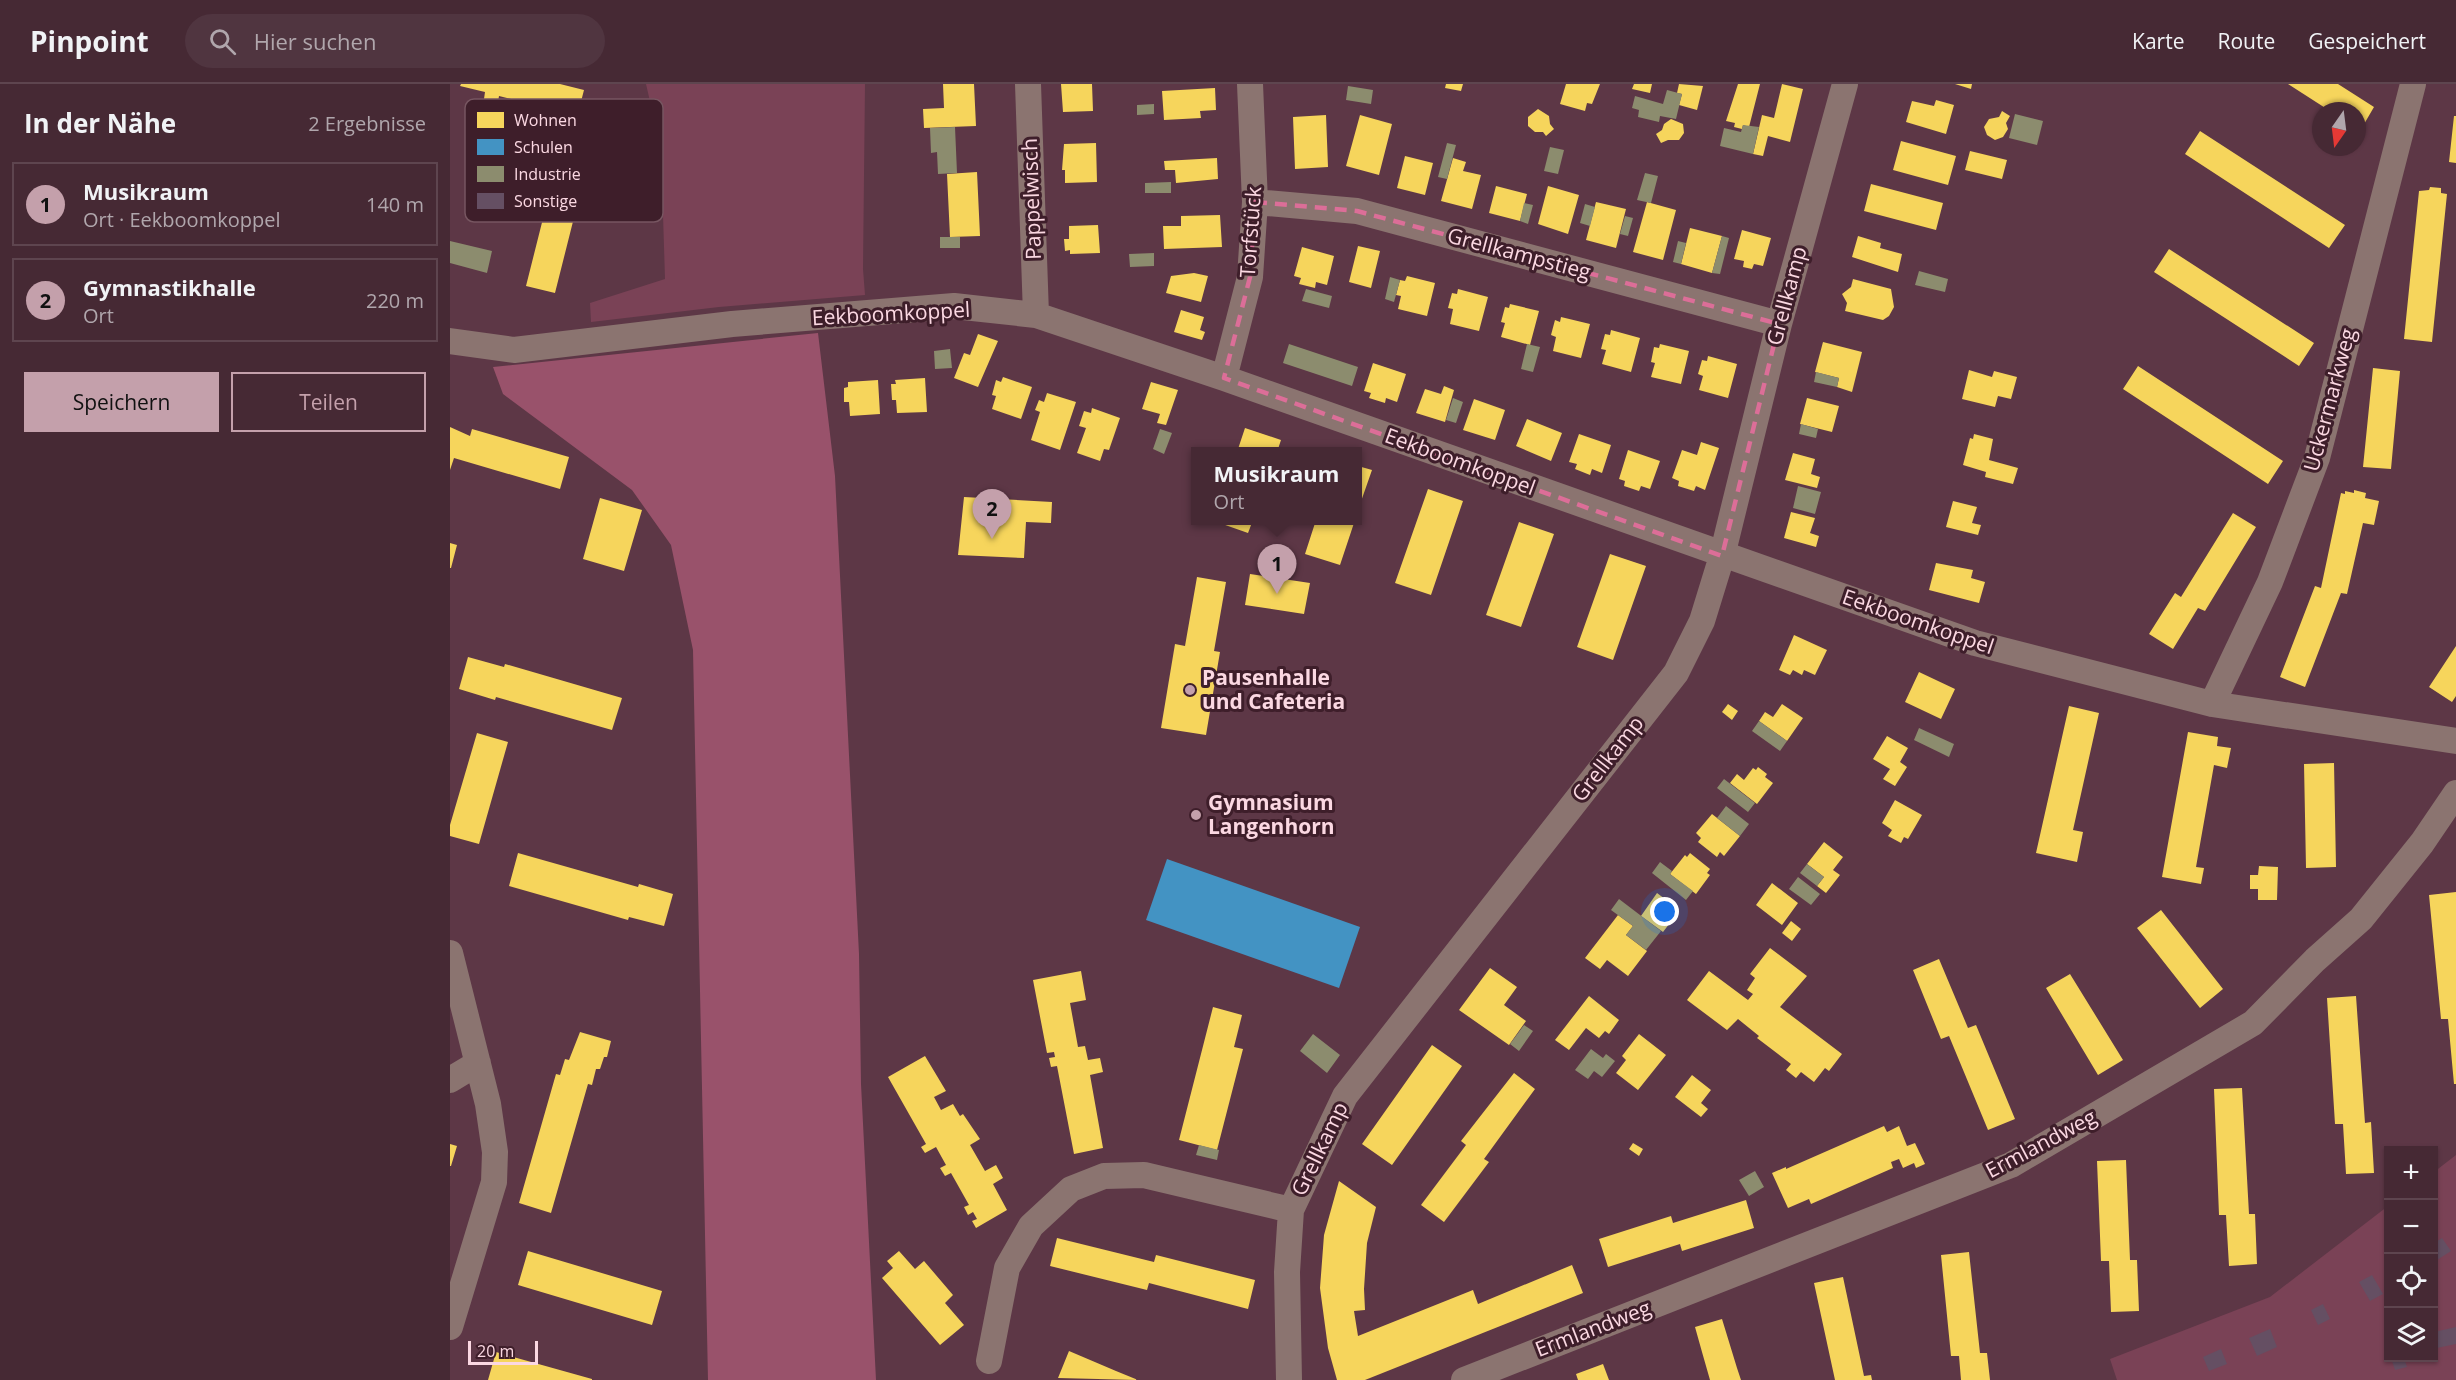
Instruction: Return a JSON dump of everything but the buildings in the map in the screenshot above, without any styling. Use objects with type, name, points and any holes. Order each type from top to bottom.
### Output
[{"type":"street","name":"Pappelwisch","points":[[1028,84],[1036,315]]},
{"type":"street","name":"Torfstück","points":[[1224,378],[1250,277],[1256,202],[1250,84]]},
{"type":"street","name":"Grellkamp","points":[[1289,1380],[1287,1272],[1291,1210],[1345,1096],[1676,673],[1702,621],[1722,555],[1779,324],[1845,84]]},
{"type":"street","name":"Uckermarkweg","points":[[2212,704],[2270,582],[2317,458],[2413,84]]},
{"type":"street","name":"Grellkampstieg","points":[[1256,202],[1358,211],[1779,324]]},
{"type":"street","name":"Eekboomkoppel","points":[[450,341],[514,350],[732,324],[954,306],[1036,315],[1224,378],[1975,643],[2212,704],[2456,741]]},
{"type":"street","name":"Ermlandweg","points":[[1464,1380],[2011,1165],[2253,1023],[2315,960],[2361,919],[2422,843],[2456,793]]},
{"type":"street","points":[[450,953],[494,1136],[494,1182],[450,1327]]},
{"type":"street","points":[[450,1080],[478,1064]]},
{"type":"street","points":[[989,1361],[1007,1268],[1031,1226],[1071,1189],[1104,1176],[1144,1175],[1291,1210]]},
{"type":"highlighted area","points":[[1255,202],[1357,211],[1779,324],[1722,556],[1224,378],[1250,277]]},
{"type":"shaded area","points":[[646,84],[865,84],[863,269],[865,295],[719,307],[591,322],[590,303],[665,279],[663,99],[649,99]]},
{"type":"shaded area","points":[[818,333],[835,476],[859,954],[861,1084],[876,1380],[708,1380],[693,650],[671,545],[632,490],[503,394],[493,367]]},
{"type":"shaded area","points":[[2456,1155],[2456,1380],[2117,1380],[2110,1359],[2270,1297],[2384,1209],[2384,1362],[2438,1362],[2438,1169]]},
{"type":"place","name":"Gymnastikhalle","points":[[992,539]]},
{"type":"place","name":"Musikraum","points":[[1277,594]]},
{"type":"place","name":"Pausenhalle und Cafeteria","points":[[1190,690]]},
{"type":"place","name":"Gymnasium Langenhorn","points":[[1196,815]]}]
